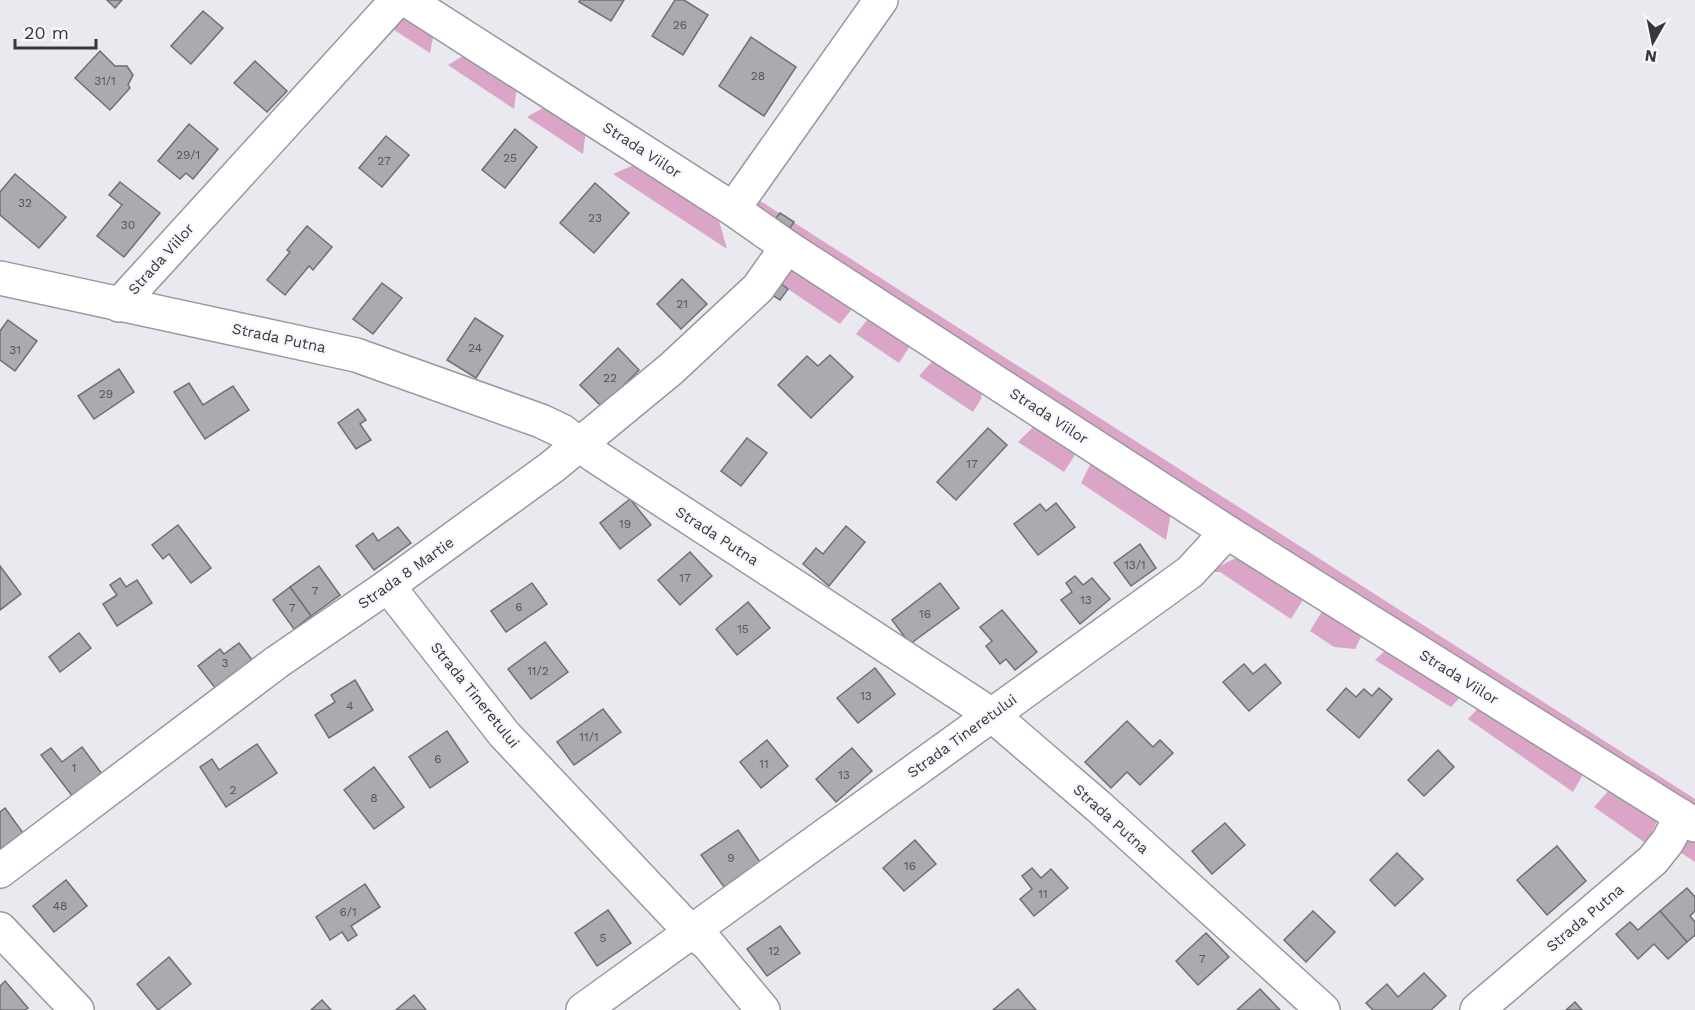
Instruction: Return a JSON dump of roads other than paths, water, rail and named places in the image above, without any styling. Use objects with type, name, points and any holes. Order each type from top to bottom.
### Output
[{"type":"street","name":"Strada Viilor","points":[[119,305],[397,0]]},
{"type":"street","name":"Strada Viilor","points":[[407,0],[733,209],[787,247],[1227,532],[1688,821]]},
{"type":"street","points":[[733,209],[881,0]]},
{"type":"street","name":"Strada 8 Martie","points":[[0,871],[277,662],[388,586],[552,467],[670,369],[758,288],[787,247]]},
{"type":"street","name":"Strada Putna","points":[[0,278],[356,355],[530,417],[562,431],[595,456],[897,656],[992,715],[1098,806],[1323,1010]]},
{"type":"street","name":"Strada Tineretului","points":[[583,1010],[1190,572],[1227,532]]},
{"type":"street","name":"Strada Tineretului","points":[[388,586],[504,734],[690,931],[707,943],[763,1010]]},
{"type":"street","name":"Strada Putna","points":[[1477,1010],[1653,860],[1688,821]]},
{"type":"street","points":[[0,929],[77,1010]]}]
